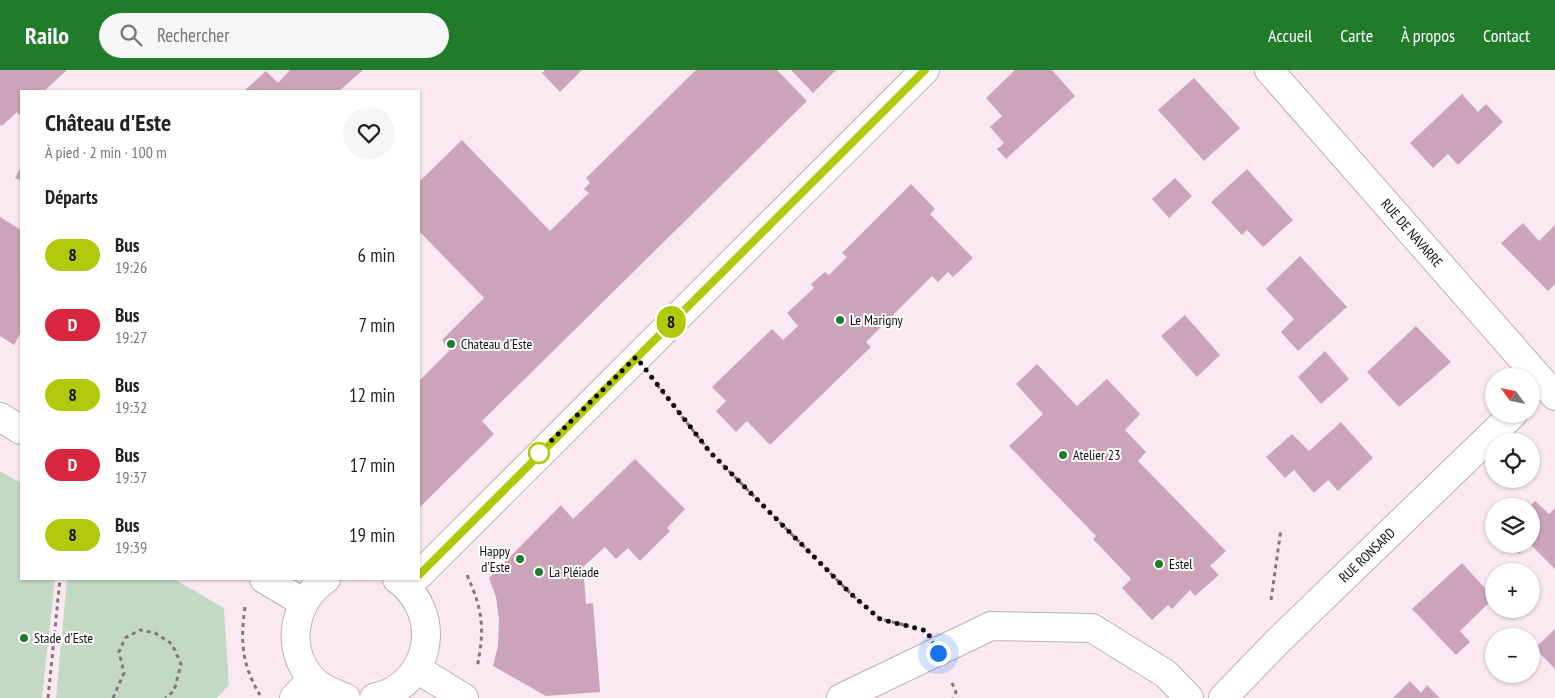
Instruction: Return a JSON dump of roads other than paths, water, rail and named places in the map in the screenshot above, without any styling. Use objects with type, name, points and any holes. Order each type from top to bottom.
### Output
[{"type":"street","points":[[420,569],[925,70]]},
{"type":"street","name":"RUE DE NAVARRE","points":[[1269,70],[1546,387]]},
{"type":"street","points":[[0,417],[20,429]]},
{"type":"street","name":"RUE RONSARD","points":[[1223,698],[1277,642],[1504,423]]},
{"type":"street","points":[[266,580],[303,602]]},
{"type":"street","points":[[324,580],[315,586],[303,602],[296,622],[296,642],[302,662],[303,689],[329,692],[346,698]]},
{"type":"street","points":[[374,698],[387,695],[404,684],[417,669],[425,648],[426,626],[420,604],[409,580]]},
{"type":"street","points":[[841,698],[991,626],[1092,628],[1166,674],[1189,698]]},
{"type":"street","points":[[417,669],[464,698]]},
{"type":"place","name":"Le Marigny","points":[[840,320]]},
{"type":"place","name":"Chateau d'Este","points":[[451,344]]},
{"type":"place","name":"Atelier 23","points":[[1063,455]]},
{"type":"place","name":"Happy d'Este","points":[[520,559]]},
{"type":"place","name":"Estel","points":[[1159,564]]},
{"type":"place","name":"La Pléiade","points":[[539,572]]},
{"type":"place","name":"Stade d'Este","points":[[24,638]]}]
